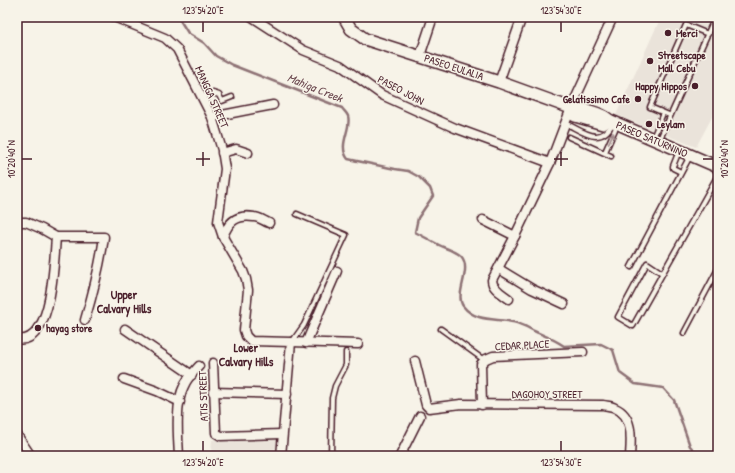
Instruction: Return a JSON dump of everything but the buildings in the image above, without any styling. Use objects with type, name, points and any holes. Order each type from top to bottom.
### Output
[{"type":"street","name":"MANGGA STREET","points":[[114,17],[165,38],[177,49],[212,117],[222,153],[225,169],[218,222],[223,237],[243,271],[246,279],[248,290],[244,330],[246,336],[251,341],[291,342]]},
{"type":"street","name":"PASEO JOHN","points":[[252,17],[304,50],[340,65],[382,95],[455,128],[550,163]]},
{"type":"street","name":"PASEO EULALIA","points":[[344,17],[351,29],[366,39],[499,82],[571,108]]},
{"type":"street","points":[[420,56],[432,17]]},
{"type":"street","points":[[499,82],[522,17]]},
{"type":"street","points":[[509,299],[494,287],[492,280],[516,236],[550,163],[571,108],[614,17]]},
{"type":"street","points":[[212,117],[273,106]]},
{"type":"street","name":"PASEO SATURNINO","points":[[571,108],[579,108],[605,116],[613,122],[718,167]]},
{"type":"street","points":[[222,153],[236,149],[248,153]]},
{"type":"street","points":[[223,237],[232,221],[238,218],[255,216],[268,224]]},
{"type":"street","points":[[482,220],[516,236]]},
{"type":"street","points":[[17,222],[26,222],[56,237],[104,237],[98,275],[85,320]]},
{"type":"street","points":[[17,339],[21,340],[29,337],[37,331],[44,318],[50,296],[56,237]]},
{"type":"street","points":[[499,269],[532,289],[564,304]]},
{"type":"street","points":[[306,343],[337,271]]},
{"type":"street","points":[[125,329],[192,375]]},
{"type":"street","points":[[281,456],[291,342],[358,344]]},
{"type":"street","name":"CEDAR PLACE","points":[[482,404],[481,364],[484,360],[493,356],[583,352]]},
{"type":"street","name":"DAGOHOY STREET","points":[[415,361],[426,405],[429,408],[461,404],[603,405],[616,408],[625,416],[631,431],[630,456]]},
{"type":"street","name":"ATIS STREET","points":[[213,363],[213,392],[216,433],[221,436],[282,434]]},
{"type":"street","points":[[179,456],[177,433],[180,397],[184,386],[198,366]]},
{"type":"street","points":[[124,379],[157,391],[180,402]]},
{"type":"street","points":[[213,392],[287,394]]},
{"type":"street","points":[[400,456],[420,416]]},
{"type":"street","points":[[17,435],[31,456]]},
{"type":"lane","points":[[669,115],[650,107],[686,24],[708,34]]},
{"type":"lane","points":[[655,140],[669,115],[712,24]]},
{"type":"lane","points":[[202,97],[213,93],[219,95],[222,101],[232,97]]},
{"type":"lane","points":[[655,140],[663,113]]},
{"type":"lane","points":[[565,123],[594,137],[601,136],[609,131],[613,122]]},
{"type":"lane","points":[[605,152],[613,122]]},
{"type":"lane","points":[[569,137],[611,156]]},
{"type":"lane","points":[[680,151],[673,168],[681,172]]},
{"type":"lane","points":[[631,267],[690,155]]},
{"type":"lane","points":[[662,273],[647,264],[618,317],[633,326],[718,175]]},
{"type":"lane","points":[[291,342],[304,325],[346,235],[297,214]]},
{"type":"lane","points":[[684,333],[718,269]]},
{"type":"lane","points":[[441,328],[484,360]]},
{"type":"lane","points":[[331,456],[332,398],[335,386],[346,365],[346,352]]},
{"type":"shaded area","points":[[661,17],[718,17],[718,106],[696,147],[616,115]]},
{"type":"shaded area","points":[[280,438],[278,456],[211,456],[212,440]]},
{"type":"waterway","name":"Mahiga Creek","points":[[178,17],[188,33],[204,43],[216,56],[232,65],[342,108],[349,121],[344,143],[345,154],[348,159],[408,171],[419,177],[430,188],[433,196],[418,218],[415,232],[456,252],[461,256],[464,261],[465,268],[461,301],[463,306],[469,312],[481,318],[510,321],[519,324],[553,339],[564,346],[601,344],[613,350],[620,373],[635,384],[663,388],[674,400],[690,446],[699,456]]},
{"type":"place","name":"Merci","points":[[668,33]]},
{"type":"place","name":"Streetscape Mall Cebu","points":[[650,61]]},
{"type":"place","name":"Happy Hippos","points":[[695,86]]},
{"type":"place","name":"Gelatissimo Cafe","points":[[638,99]]},
{"type":"place","name":"Leylam","points":[[649,124]]},
{"type":"place","name":"hayag store","points":[[38,328]]},
{"type":"district","name":"Upper Calvary Hills","points":[[124,302]]},
{"type":"district","name":"Lower Calvary Hills","points":[[246,355]]}]
